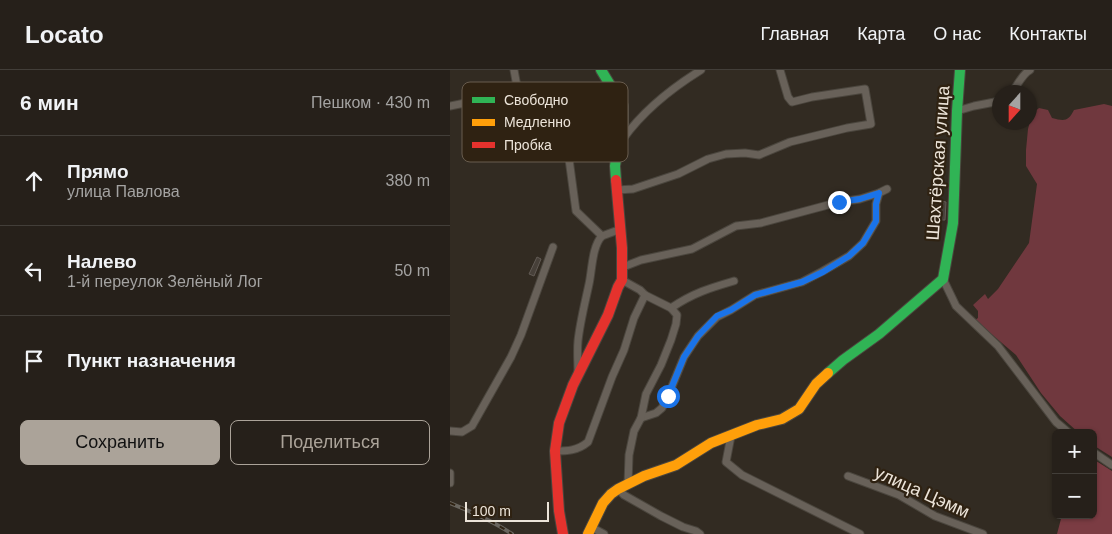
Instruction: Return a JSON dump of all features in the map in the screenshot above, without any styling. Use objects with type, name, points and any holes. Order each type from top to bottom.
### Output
[{"type":"street","points":[[601,70],[608,82]]},
{"type":"street","points":[[628,131],[647,111],[701,70]]},
{"type":"street","points":[[617,190],[633,190],[678,174],[708,159],[726,154],[745,153],[759,155],[790,142],[871,124],[865,89],[792,102],[788,97],[780,70]]},
{"type":"street","name":"Шахтёрская улица","points":[[943,279],[953,223],[960,70]]},
{"type":"street","points":[[1018,85],[1025,73],[1030,70]]},
{"type":"street","points":[[957,111],[992,103]]},
{"type":"street","points":[[569,162],[576,211],[602,236]]},
{"type":"street","points":[[563,534],[554,451],[559,423],[573,385],[608,315],[622,280],[621,229],[616,162]]},
{"type":"street","points":[[623,267],[641,260],[692,249],[736,226],[761,223],[839,202],[860,199],[887,189]]},
{"type":"street","points":[[641,418],[656,413],[662,408],[684,357],[698,336],[717,316],[731,310],[755,295],[802,282],[823,272],[849,256],[863,243],[876,221],[876,204],[879,193]]},
{"type":"street","points":[[579,375],[578,349],[581,322],[598,240],[602,236],[621,229]]},
{"type":"street","points":[[450,431],[462,432],[472,426],[511,358],[553,247]]},
{"type":"street","points":[[604,534],[590,530],[603,503],[611,494],[644,476],[676,465],[711,443],[757,425],[782,419],[799,409],[816,384],[843,360],[879,334],[943,279],[956,306],[998,346],[1056,422],[1064,429]]},
{"type":"street","points":[[622,280],[645,295],[672,308],[677,315],[676,324],[661,365],[646,394],[641,418],[634,431],[623,487],[624,495],[682,527],[700,534]]},
{"type":"street","points":[[672,308],[682,300],[701,291],[734,281]]},
{"type":"street","points":[[554,451],[581,448],[588,442],[624,350],[634,318],[645,295]]},
{"type":"street","points":[[731,436],[726,462],[742,475],[860,534]]},
{"type":"street","points":[[1097,455],[1112,465]]},
{"type":"street","points":[[450,472],[450,483]]},
{"type":"street","name":"улица Цэмм","points":[[848,476],[899,495],[935,516],[983,534]]},
{"type":"shaded area","points":[[1104,104],[1112,106],[1112,457],[1097,448],[1097,429],[1075,429],[1060,416],[1041,393],[1016,355],[975,320],[978,318],[978,311],[973,305],[985,294],[988,299],[998,289],[1029,243],[1037,184],[1026,166],[1026,150],[1028,130],[1037,130],[1037,110],[1039,108],[1048,110],[1052,118],[1060,120],[1068,119],[1074,110]]},
{"type":"shaded area","points":[[1097,462],[1112,471],[1112,534],[1057,534],[1061,519],[1097,519]]},
{"type":"building","points":[[941,201],[946,202],[945,220],[939,220]]},
{"type":"building","points":[[537,257],[541,259],[534,276],[529,274]]},
{"type":"railway","points":[[450,503],[474,513],[512,534]]},
{"type":"traffic: fast","points":[[601,70],[608,82]]},
{"type":"traffic: fast","points":[[828,373],[879,334],[943,279],[953,223],[960,70]]},
{"type":"traffic: fast","points":[[616,162],[616,180]]},
{"type":"traffic: slow","points":[[588,534],[603,503],[618,489],[644,476],[676,465],[711,443],[757,425],[782,419],[799,409],[816,384],[828,373]]},
{"type":"traffic: jam","points":[[563,534],[559,511],[555,451],[559,423],[573,385],[608,315],[622,280],[622,248],[616,180]]},
{"type":"route","points":[[668,396],[684,357],[698,336],[717,316],[731,310],[755,295],[802,282],[823,272],[849,256],[863,243],[876,221],[876,204],[879,193],[860,199],[839,202]]}]
